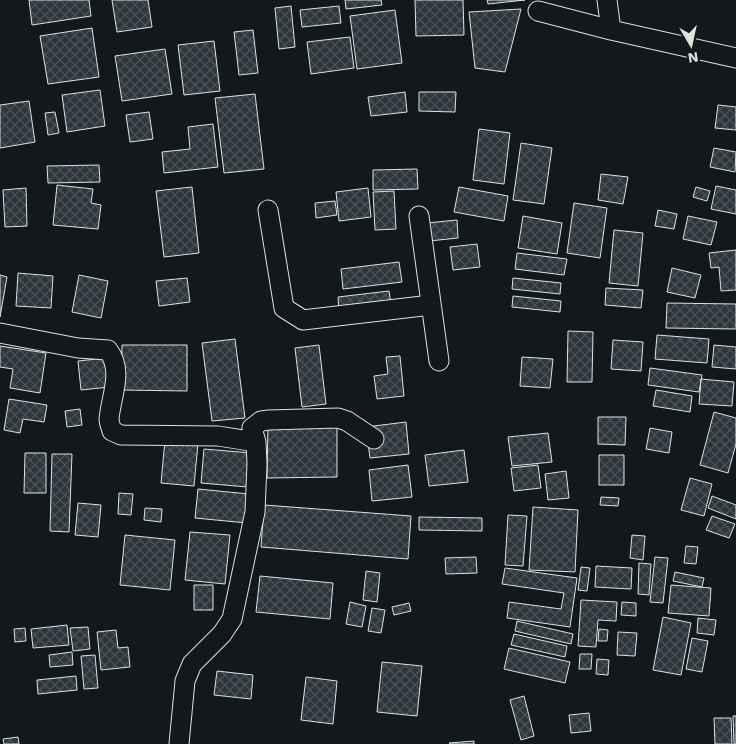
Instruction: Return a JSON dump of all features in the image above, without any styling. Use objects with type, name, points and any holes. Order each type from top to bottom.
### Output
[{"type":"street","points":[[608,0],[612,30]]},
{"type":"street","points":[[538,11],[736,58]]},
{"type":"street","points":[[268,210],[284,308],[303,320],[432,305]]},
{"type":"street","points":[[419,216],[439,361]]},
{"type":"street","points":[[0,333],[78,348],[108,350],[114,358],[116,383],[109,420],[112,431],[121,435],[218,436],[256,442]]},
{"type":"street","points":[[179,744],[185,681],[192,664],[222,634],[232,619],[255,512],[257,464],[256,442],[252,428],[261,422],[269,420],[338,418],[347,421],[374,439]]},
{"type":"building","points":[[29,0],[89,0],[91,16],[32,25]]},
{"type":"building","points":[[112,0],[148,0],[152,27],[117,32]]},
{"type":"building","points":[[345,0],[381,0],[382,5],[346,9]]},
{"type":"building","points":[[415,0],[463,0],[464,35],[416,36]]},
{"type":"building","points":[[487,0],[525,0],[488,4]]},
{"type":"building","points":[[291,6],[295,47],[279,49],[275,8]]},
{"type":"building","points":[[339,6],[341,23],[302,27],[300,10]]},
{"type":"building","points":[[521,9],[505,72],[475,68],[469,12]]},
{"type":"building","points":[[395,10],[402,63],[357,69],[350,16]]},
{"type":"building","points":[[92,28],[99,77],[48,84],[40,36]]},
{"type":"building","points":[[253,30],[258,73],[239,75],[234,32]]},
{"type":"building","points":[[350,37],[354,68],[311,74],[307,42]]},
{"type":"building","points":[[214,41],[220,91],[184,95],[178,45]]},
{"type":"building","points":[[165,49],[172,94],[122,101],[115,56]]},
{"type":"building","points":[[100,90],[105,126],[67,132],[62,95]]},
{"type":"building","points":[[405,92],[407,112],[371,116],[368,97]]},
{"type":"building","points":[[419,92],[456,92],[455,112],[419,111]]},
{"type":"building","points":[[255,94],[264,169],[224,173],[215,98]]},
{"type":"building","points":[[29,101],[35,142],[0,148],[0,105]]},
{"type":"building","points":[[718,105],[736,107],[736,130],[715,128]]},
{"type":"building","points":[[55,112],[59,133],[48,135],[45,113]]},
{"type":"building","points":[[149,112],[153,139],[130,142],[126,115]]},
{"type":"building","points":[[213,124],[218,167],[164,173],[162,152],[190,149],[188,127]]},
{"type":"building","points":[[479,129],[510,133],[504,184],[473,180]]},
{"type":"building","points":[[521,143],[552,148],[544,204],[513,200]]},
{"type":"building","points":[[714,148],[736,152],[735,172],[710,167]]},
{"type":"building","points":[[99,165],[100,182],[48,183],[47,166]]},
{"type":"building","points":[[417,169],[418,189],[373,190],[373,170]]},
{"type":"building","points":[[601,174],[628,177],[623,204],[598,200]]},
{"type":"building","points":[[57,185],[93,189],[91,203],[101,205],[98,229],[53,225]]},
{"type":"building","points":[[716,186],[736,190],[736,214],[711,209]]},
{"type":"building","points":[[192,187],[199,253],[164,257],[156,191]]},
{"type":"building","points":[[459,187],[508,196],[504,221],[454,212]]},
{"type":"building","points":[[696,187],[710,191],[707,201],[693,197]]},
{"type":"building","points":[[26,188],[27,226],[5,227],[3,190]]},
{"type":"building","points":[[368,188],[371,217],[339,221],[336,192]]},
{"type":"building","points":[[394,191],[396,229],[375,230],[373,192]]},
{"type":"building","points":[[335,201],[337,215],[316,218],[315,203]]},
{"type":"building","points":[[574,203],[607,208],[600,258],[567,253]]},
{"type":"building","points":[[658,210],[677,214],[674,229],[655,226]]},
{"type":"building","points":[[523,216],[562,223],[557,254],[518,248]]},
{"type":"building","points":[[688,216],[717,222],[711,245],[683,239]]},
{"type":"building","points":[[457,220],[458,238],[429,241],[427,223]]},
{"type":"building","points":[[614,230],[643,233],[638,286],[609,283]]},
{"type":"building","points":[[477,244],[480,267],[453,270],[450,247]]},
{"type":"building","points":[[736,250],[736,290],[721,291],[719,267],[711,268],[709,253]]},
{"type":"building","points":[[517,253],[567,259],[564,275],[515,269]]},
{"type":"building","points":[[399,262],[402,282],[343,289],[341,269]]},
{"type":"building","points":[[672,268],[701,275],[695,298],[667,292]]},
{"type":"building","points":[[18,273],[53,276],[51,308],[16,306]]},
{"type":"building","points":[[0,275],[7,277],[0,317]]},
{"type":"building","points":[[79,275],[108,281],[101,318],[72,312]]},
{"type":"building","points":[[187,278],[190,302],[159,306],[156,281]]},
{"type":"building","points":[[513,278],[561,283],[560,294],[512,289]]},
{"type":"building","points":[[606,288],[643,290],[641,308],[605,305]]},
{"type":"building","points":[[389,291],[391,305],[339,311],[338,297]]},
{"type":"building","points":[[513,296],[561,301],[560,312],[512,307]]},
{"type":"building","points":[[667,303],[736,304],[736,329],[666,328]]},
{"type":"building","points":[[568,331],[593,332],[592,382],[567,382]]},
{"type":"building","points":[[657,335],[709,339],[707,363],[655,359]]},
{"type":"building","points":[[235,339],[245,418],[212,421],[202,343]]},
{"type":"building","points":[[613,340],[643,342],[641,371],[611,369]]},
{"type":"building","points":[[122,345],[187,345],[187,391],[121,390]]},
{"type":"building","points":[[319,345],[326,404],[302,407],[295,348]]},
{"type":"building","points":[[714,345],[736,347],[736,369],[712,367]]},
{"type":"building","points":[[0,346],[46,353],[40,393],[10,388],[13,369],[0,367]]},
{"type":"building","points":[[400,356],[404,396],[377,399],[374,376],[388,374],[386,357]]},
{"type":"building","points":[[522,357],[553,359],[550,388],[520,386]]},
{"type":"building","points":[[106,358],[110,387],[81,390],[78,361]]},
{"type":"building","points":[[650,368],[702,375],[699,392],[648,385]]},
{"type":"building","points":[[701,379],[734,382],[732,406],[699,404]]},
{"type":"building","points":[[656,390],[692,396],[690,412],[653,406]]},
{"type":"building","points":[[9,399],[47,405],[44,422],[23,419],[20,433],[4,430]]},
{"type":"building","points":[[80,409],[82,425],[67,427],[65,411]]},
{"type":"building","points":[[714,412],[736,418],[736,444],[728,473],[700,465]]},
{"type":"building","points":[[598,417],[626,417],[625,445],[598,444]]},
{"type":"building","points":[[406,422],[409,454],[370,458],[366,427]]},
{"type":"building","points":[[268,423],[337,423],[337,477],[267,478]]},
{"type":"building","points":[[650,428],[672,432],[669,453],[646,449]]},
{"type":"building","points":[[548,433],[552,462],[512,466],[508,437]]},
{"type":"building","points":[[165,440],[198,443],[194,486],[161,483]]},
{"type":"building","points":[[204,449],[252,453],[248,487],[201,483]]},
{"type":"building","points":[[464,450],[468,482],[429,486],[425,455]]},
{"type":"building","points":[[25,453],[46,453],[46,493],[24,493]]},
{"type":"building","points":[[52,454],[72,454],[69,532],[50,531]]},
{"type":"building","points":[[599,455],[624,455],[624,485],[599,485]]},
{"type":"building","points":[[408,465],[412,497],[372,501],[369,470]]},
{"type":"building","points":[[538,465],[541,488],[514,491],[511,468]]},
{"type":"building","points":[[566,471],[569,498],[548,500],[545,474]]},
{"type":"building","points":[[690,478],[712,484],[704,516],[681,510]]},
{"type":"building","points":[[198,489],[249,494],[247,523],[195,518]]},
{"type":"building","points":[[119,493],[133,494],[131,515],[118,514]]},
{"type":"building","points":[[712,496],[736,505],[736,519],[708,508]]},
{"type":"building","points":[[601,497],[619,498],[618,506],[600,505]]},
{"type":"building","points":[[78,503],[101,505],[98,537],[75,535]]},
{"type":"building","points":[[264,505],[411,516],[408,559],[261,547]]},
{"type":"building","points":[[533,507],[578,510],[575,572],[529,570]]},
{"type":"building","points":[[145,508],[162,509],[161,522],[144,520]]},
{"type":"building","points":[[508,515],[527,516],[523,566],[505,565]]},
{"type":"building","points":[[712,516],[735,524],[729,538],[706,530]]},
{"type":"building","points":[[419,517],[482,518],[482,531],[419,530]]},
{"type":"building","points":[[190,532],[230,535],[225,584],[185,580]]},
{"type":"building","points":[[125,535],[175,540],[170,590],[120,585]]},
{"type":"building","points":[[632,535],[645,536],[643,560],[630,558]]},
{"type":"building","points":[[686,546],[698,547],[696,564],[684,563]]},
{"type":"building","points":[[476,557],[477,573],[446,574],[445,558]]},
{"type":"building","points":[[655,557],[668,558],[663,603],[650,602]]},
{"type":"building","points":[[639,563],[651,564],[649,595],[638,594]]},
{"type":"building","points":[[596,566],[632,568],[631,589],[595,587]]},
{"type":"building","points":[[581,567],[590,568],[587,591],[578,590]]},
{"type":"building","points":[[505,568],[577,578],[570,627],[507,618],[509,602],[561,609],[564,593],[502,584]]},
{"type":"building","points":[[366,571],[380,573],[377,602],[363,600]]},
{"type":"building","points":[[675,572],[704,578],[702,587],[673,581]]},
{"type":"building","points":[[260,576],[333,583],[330,619],[256,612]]},
{"type":"building","points":[[194,585],[213,585],[213,610],[194,610]]},
{"type":"building","points":[[671,585],[711,588],[709,616],[668,613]]},
{"type":"building","points":[[581,600],[617,602],[616,621],[598,620],[596,647],[578,646]]},
{"type":"building","points":[[350,602],[366,606],[362,627],[346,624]]},
{"type":"building","points":[[622,602],[636,603],[636,616],[621,615]]},
{"type":"building","points":[[409,603],[411,611],[394,615],[392,607]]},
{"type":"building","points":[[372,608],[385,610],[381,633],[368,631]]},
{"type":"building","points":[[663,617],[691,623],[681,675],[653,670]]},
{"type":"building","points":[[698,618],[716,620],[714,635],[697,633]]},
{"type":"building","points":[[517,621],[573,634],[571,644],[515,631]]},
{"type":"building","points":[[67,625],[69,645],[33,648],[31,629]]},
{"type":"building","points":[[88,627],[90,649],[73,651],[70,628]]},
{"type":"building","points":[[25,628],[26,641],[15,642],[14,629]]},
{"type":"building","points":[[599,629],[608,630],[607,641],[598,641]]},
{"type":"building","points":[[116,630],[118,648],[128,647],[130,667],[101,670],[97,632]]},
{"type":"building","points":[[618,632],[637,633],[635,656],[617,655]]},
{"type":"building","points":[[514,634],[567,646],[565,657],[511,645]]},
{"type":"building","points":[[692,638],[708,641],[702,672],[686,669]]},
{"type":"building","points":[[509,648],[570,662],[565,683],[504,669]]},
{"type":"building","points":[[72,652],[73,665],[50,667],[49,655]]},
{"type":"building","points":[[580,654],[592,654],[591,669],[579,669]]},
{"type":"building","points":[[95,655],[98,688],[84,689],[81,656]]},
{"type":"building","points":[[597,659],[609,660],[608,675],[596,674]]},
{"type":"building","points":[[382,662],[422,666],[417,716],[377,712]]},
{"type":"building","points":[[217,671],[253,675],[251,699],[214,695]]},
{"type":"building","points":[[76,676],[77,690],[38,694],[37,680]]},
{"type":"building","points":[[306,677],[337,681],[333,724],[301,720]]},
{"type":"building","points":[[524,696],[534,736],[521,740],[510,700]]},
{"type":"building","points":[[589,713],[591,731],[571,733],[569,715]]},
{"type":"building","points":[[733,716],[736,716],[736,744],[734,744]]},
{"type":"building","points":[[714,718],[731,718],[732,744],[715,744]]},
{"type":"building","points":[[18,737],[19,744],[4,744],[3,739]]},
{"type":"building","points":[[474,741],[474,744],[449,743]]}]
